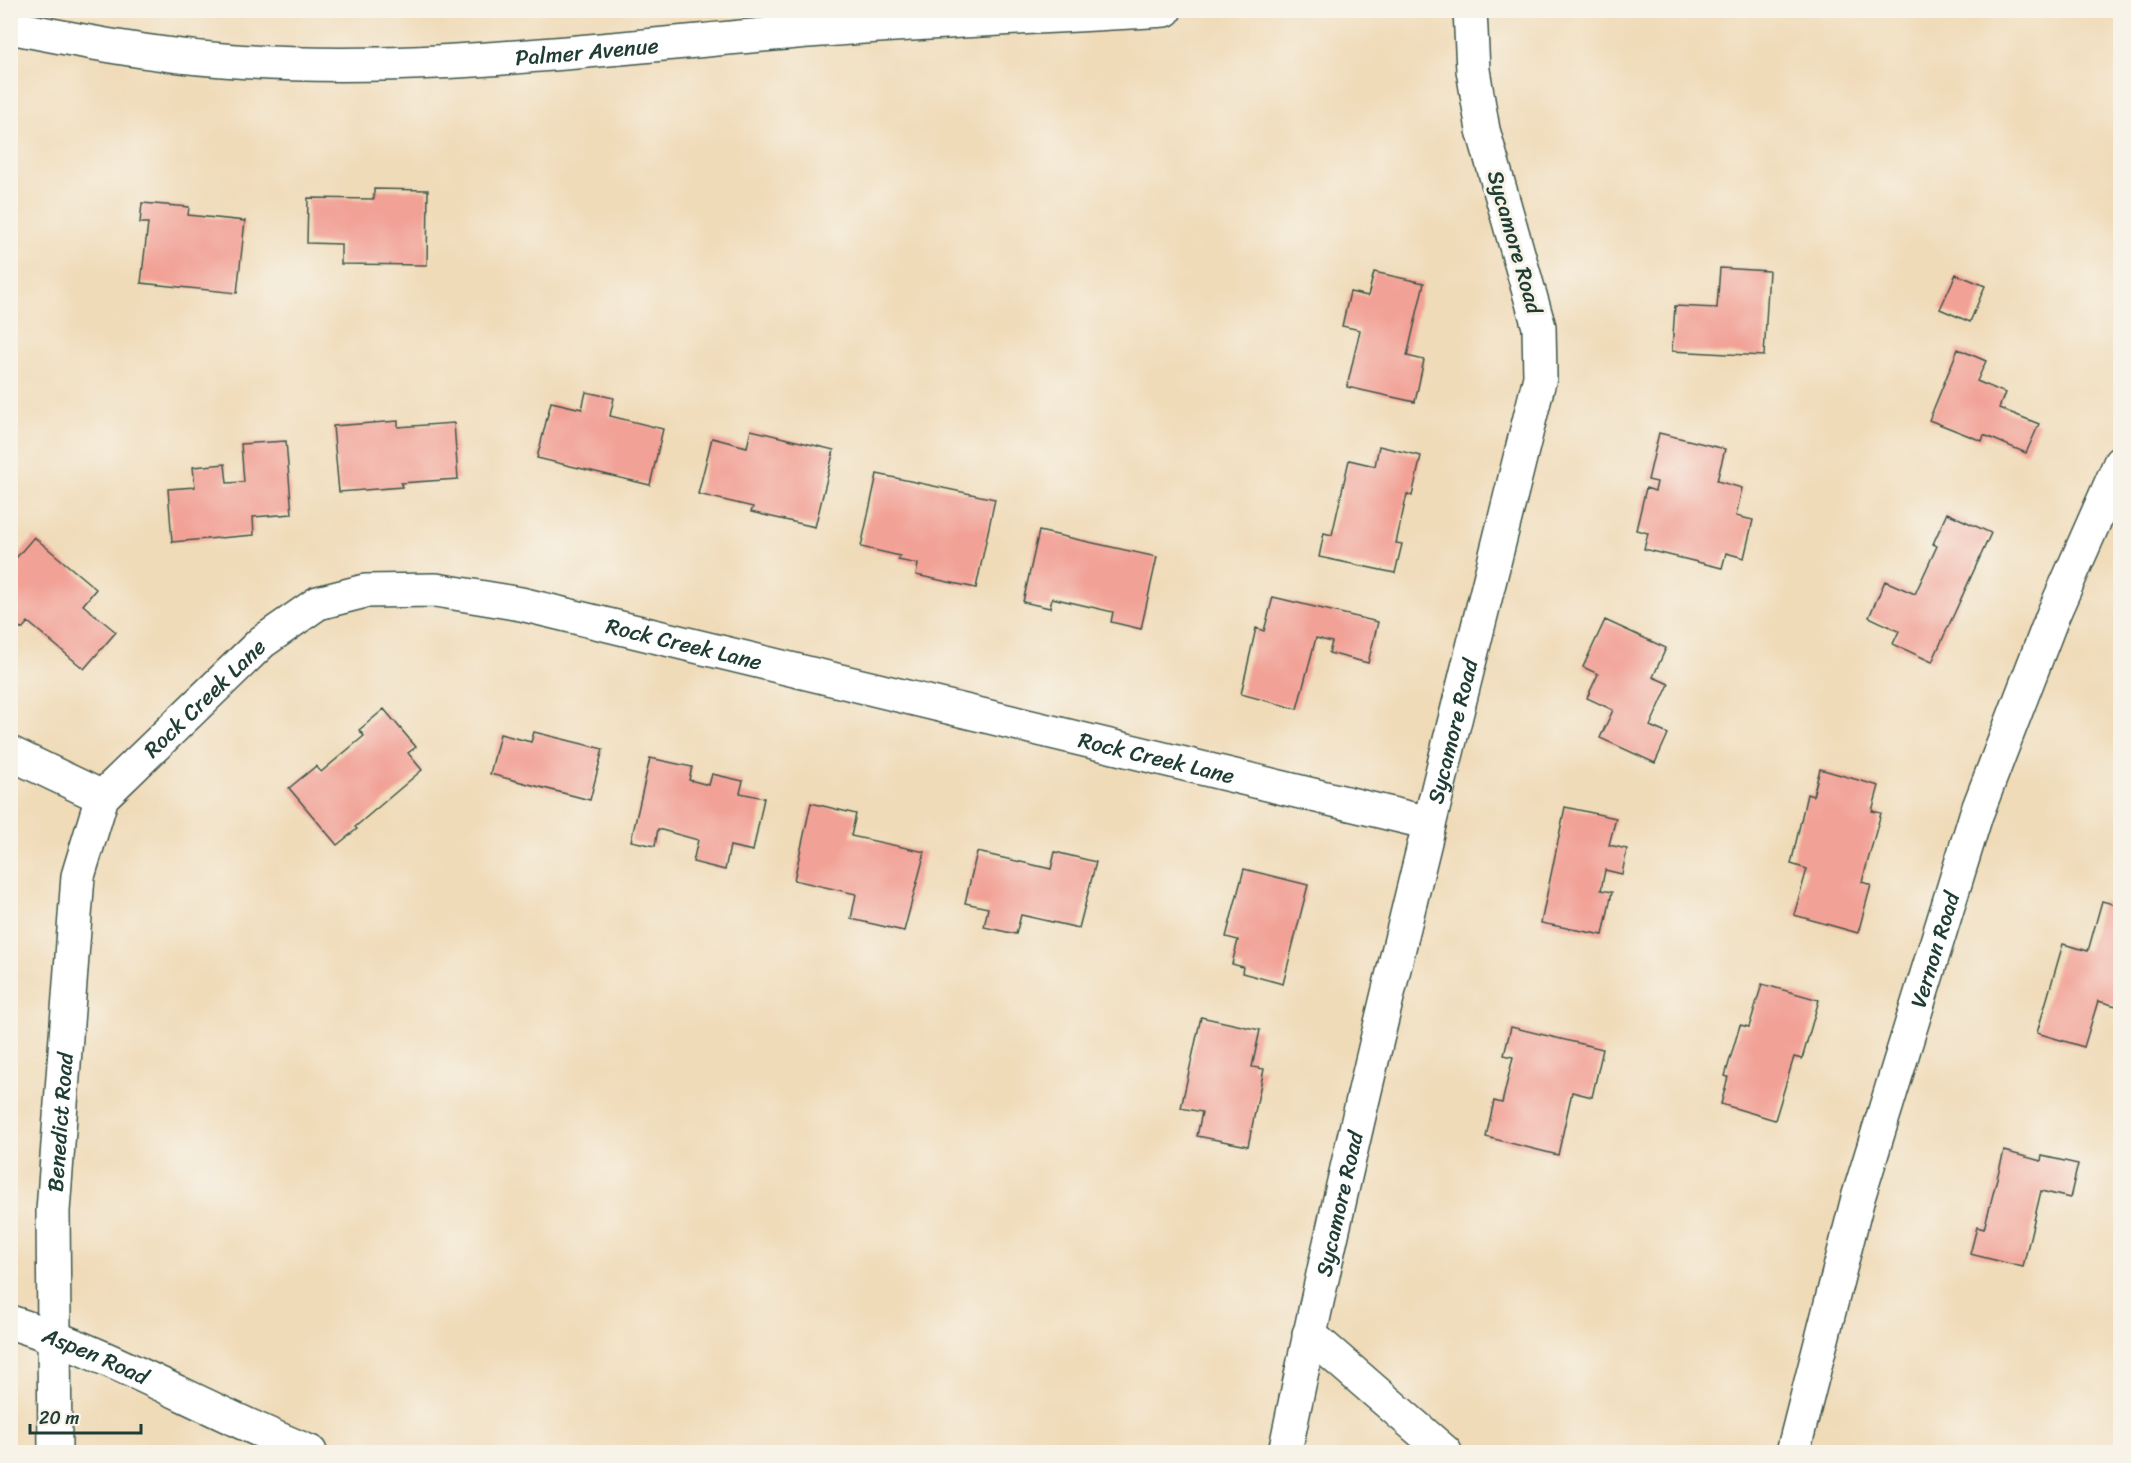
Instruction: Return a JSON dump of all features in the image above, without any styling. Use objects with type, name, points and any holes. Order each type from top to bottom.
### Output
[{"type":"street","name":"Palmer Avenue","points":[[10,27],[117,48],[223,60],[336,64],[459,62],[823,30],[1165,10]]},
{"type":"street","name":"Sycamore Road","points":[[1285,1452],[1309,1334],[1429,823],[1540,377],[1539,327],[1483,130],[1473,70],[1470,10]]},
{"type":"street","name":"Vernon Road","points":[[1793,1452],[1858,1198],[1976,815],[2053,615],[2121,463]]},
{"type":"street","name":"Rock Creek Lane","points":[[102,797],[262,642],[318,603],[365,591],[436,590],[520,604],[1429,823]]},
{"type":"street","points":[[10,753],[102,797]]},
{"type":"street","name":"Benedict Road","points":[[55,1452],[53,1211],[78,876],[102,797]]},
{"type":"street","name":"Aspen Road","points":[[10,1322],[53,1336],[256,1431],[310,1452]]},
{"type":"street","points":[[1309,1334],[1445,1452]]},
{"type":"building","points":[[374,189],[428,190],[427,265],[341,264],[341,244],[307,243],[308,198],[374,199]]},
{"type":"building","points":[[142,203],[189,207],[188,215],[245,221],[237,293],[141,283],[148,223],[140,223]]},
{"type":"building","points":[[1720,268],[1769,271],[1764,356],[1672,351],[1675,306],[1717,308]]},
{"type":"building","points":[[1374,272],[1424,283],[1407,356],[1424,360],[1415,402],[1347,387],[1360,330],[1342,326],[1350,292],[1368,296]]},
{"type":"building","points":[[1956,274],[1985,286],[1970,322],[1940,309]]},
{"type":"building","points":[[1958,349],[1986,361],[1977,381],[2005,393],[1999,408],[2039,424],[2026,453],[1984,435],[1982,441],[1929,420]]},
{"type":"building","points":[[586,392],[614,398],[610,416],[663,429],[650,485],[537,458],[551,402],[582,409]]},
{"type":"building","points":[[398,421],[398,427],[454,423],[458,479],[401,483],[402,487],[339,492],[333,426]]},
{"type":"building","points":[[751,430],[834,450],[815,527],[751,512],[753,507],[698,494],[712,438],[747,447]]},
{"type":"building","points":[[1659,433],[1725,449],[1717,481],[1742,488],[1736,516],[1753,520],[1744,558],[1726,553],[1722,568],[1644,549],[1648,533],[1636,530],[1646,488],[1655,491],[1657,482],[1648,480]]},
{"type":"building","points":[[286,441],[292,514],[253,517],[254,535],[172,542],[168,489],[195,487],[193,467],[225,464],[227,483],[244,482],[241,444]]},
{"type":"building","points":[[1379,446],[1421,456],[1412,496],[1407,494],[1396,543],[1402,544],[1395,573],[1319,557],[1324,533],[1332,535],[1349,460],[1375,466]]},
{"type":"building","points":[[877,474],[995,499],[976,588],[916,575],[918,564],[898,560],[900,556],[861,547]]},
{"type":"building","points":[[1947,513],[1991,533],[1932,662],[1893,644],[1899,631],[1869,617],[1885,581],[1915,594],[1937,546],[1933,544]]},
{"type":"building","points":[[1039,531],[1157,557],[1141,629],[1111,622],[1113,612],[1052,598],[1050,608],[1023,602]]},
{"type":"building","points":[[34,537],[96,589],[83,605],[116,632],[84,669],[28,622],[22,629],[10,619],[10,565]]},
{"type":"building","points":[[1273,597],[1378,622],[1368,663],[1329,653],[1332,642],[1316,638],[1297,709],[1241,694],[1256,628],[1264,631]]},
{"type":"building","points":[[1605,620],[1666,648],[1653,677],[1669,684],[1650,726],[1668,734],[1655,763],[1600,738],[1613,710],[1587,698],[1598,674],[1583,667]]},
{"type":"building","points":[[384,709],[416,747],[408,753],[422,770],[337,845],[289,788],[316,766],[321,772],[364,736],[359,730]]},
{"type":"building","points":[[534,732],[603,749],[590,800],[490,774],[500,734],[531,742]]},
{"type":"building","points":[[650,758],[692,767],[689,780],[709,785],[712,774],[743,781],[740,793],[764,798],[753,851],[730,846],[725,870],[693,862],[698,840],[658,829],[655,846],[631,841]]},
{"type":"building","points":[[1820,769],[1879,786],[1872,811],[1881,813],[1862,882],[1871,885],[1858,933],[1794,915],[1807,869],[1791,864],[1807,794],[1813,796]]},
{"type":"building","points":[[811,803],[856,814],[851,836],[925,852],[904,931],[851,919],[856,894],[794,880]]},
{"type":"building","points":[[1565,807],[1616,818],[1609,845],[1627,849],[1622,874],[1605,870],[1601,890],[1612,892],[1603,935],[1541,923]]},
{"type":"building","points":[[977,852],[1051,869],[1055,852],[1096,862],[1079,928],[1021,915],[1016,934],[984,927],[988,908],[965,903]]},
{"type":"building","points":[[1244,869],[1308,885],[1283,984],[1242,973],[1243,967],[1232,964],[1238,940],[1226,937]]},
{"type":"building","points":[[2102,901],[2120,906],[2120,1007],[2098,1001],[2084,1047],[2037,1033],[2063,944],[2088,951]]},
{"type":"building","points":[[1762,984],[1819,1000],[1802,1059],[1794,1057],[1775,1120],[1721,1104],[1728,1077],[1725,1076],[1740,1025],[1749,1027]]},
{"type":"building","points":[[1201,1017],[1260,1030],[1252,1067],[1264,1069],[1248,1146],[1197,1136],[1202,1112],[1181,1108]]},
{"type":"building","points":[[1511,1027],[1603,1049],[1592,1097],[1572,1092],[1558,1155],[1486,1137],[1494,1101],[1502,1103],[1513,1057],[1504,1055]]},
{"type":"building","points":[[2004,1151],[2041,1161],[2042,1156],[2078,1164],[2070,1198],[2041,1191],[2023,1267],[1970,1254],[1977,1227],[1984,1229]]}]
